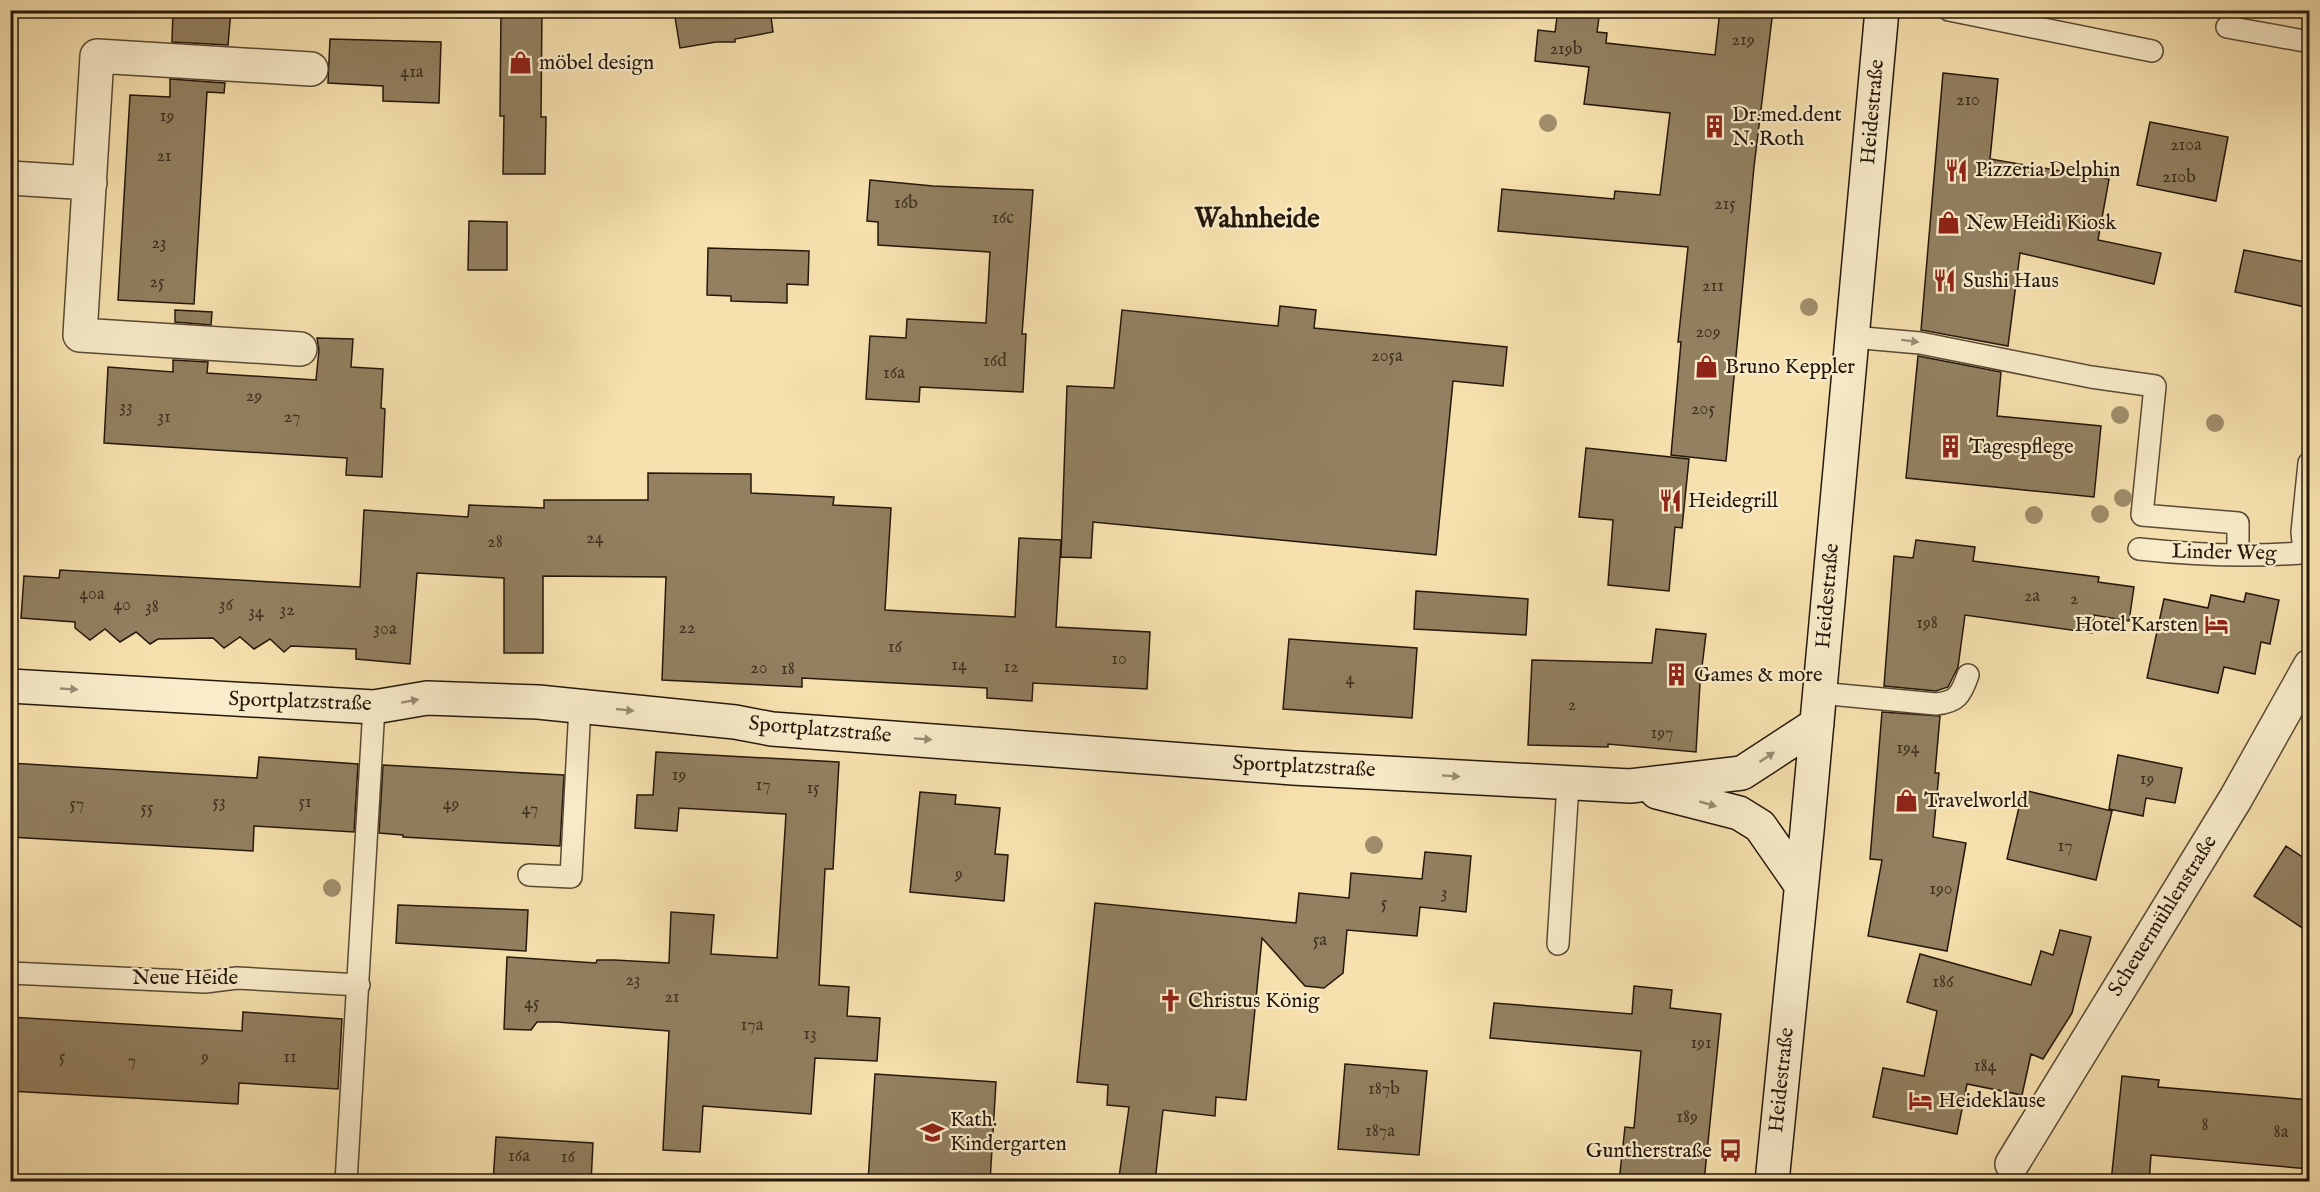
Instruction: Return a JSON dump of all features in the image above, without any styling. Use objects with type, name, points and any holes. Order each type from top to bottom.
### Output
[{"type":"main road","name":"Heidestraße","points":[[1772,1182],[1882,10]]},
{"type":"main road","points":[[300,349],[80,335],[97,56],[311,69]]},
{"type":"main road","points":[[10,178],[90,183]]},
{"type":"main road","name":"Scheuermühlenstraße","points":[[2012,1164],[2079,1051],[2236,798],[2310,666]]},
{"type":"main road","name":"Sportplatzstraße","points":[[10,686],[374,707],[427,698],[538,702],[735,722],[772,729],[1293,768],[1630,786]]},
{"type":"main road","points":[[1630,786],[1742,773],[1818,708]]},
{"type":"main road","points":[[1630,786],[1739,813],[1760,826],[1801,885]]},
{"type":"lane","points":[[1949,10],[2152,51]]},
{"type":"lane","points":[[2227,27],[2310,42]]},
{"type":"lane","points":[[1852,336],[1920,343],[2091,377],[2155,386],[2142,515],[2238,523],[2238,555]]},
{"type":"lane","points":[[2307,552],[2302,532],[2310,463]]},
{"type":"lane","name":"Linder Weg","points":[[2139,549],[2189,554],[2270,556],[2307,552]]},
{"type":"lane","points":[[1818,708],[1950,702],[1957,698],[1968,675]]},
{"type":"lane","points":[[529,875],[571,877],[580,706]]},
{"type":"lane","points":[[346,1182],[374,707]]},
{"type":"lane","points":[[1558,944],[1568,784]]},
{"type":"lane","name":"Neue Heide","points":[[10,973],[204,982],[237,978],[359,985]]},
{"type":"building","points":[[173,10],[231,10],[228,45],[172,42]]},
{"type":"building","name":"möbel design","points":[[501,10],[542,10],[541,117],[546,117],[545,174],[503,174],[504,116],[500,116]]},
{"type":"building","points":[[682,10],[770,10],[773,32],[735,39],[735,42],[716,42],[680,48],[675,17],[682,16]]},
{"type":"building","points":[[1558,10],[1600,10],[1597,32],[1607,33],[1606,43],[1715,55],[1720,10],[1773,10],[1754,167],[1726,461],[1671,455],[1681,342],[1678,342],[1688,247],[1498,231],[1502,189],[1614,199],[1615,191],[1660,195],[1670,113],[1584,104],[1589,67],[1535,61],[1538,30],[1555,32]]},
{"type":"building","points":[[330,39],[441,42],[439,103],[383,101],[383,86],[328,83]]},
{"type":"building","points":[[1943,73],[1998,79],[1990,159],[2109,179],[2098,240],[2161,253],[2154,284],[2020,253],[2008,346],[1921,330]]},
{"type":"building","points":[[170,79],[225,83],[224,93],[207,92],[194,304],[118,300],[130,95],[170,97]]},
{"type":"building","points":[[2150,122],[2228,137],[2216,201],[2137,185]]},
{"type":"building","points":[[870,180],[933,186],[1033,190],[1022,334],[1026,334],[1023,392],[920,387],[919,402],[866,399],[870,336],[906,338],[907,319],[986,323],[990,252],[878,245],[878,222],[867,221]]},
{"type":"building","points":[[469,221],[507,222],[507,270],[468,270]]},
{"type":"building","points":[[708,248],[809,251],[808,285],[787,284],[787,303],[731,301],[731,296],[707,295]]},
{"type":"building","points":[[2244,250],[2310,263],[2310,308],[2235,292]]},
{"type":"building","points":[[1280,306],[1316,310],[1314,328],[1507,347],[1503,386],[1453,381],[1436,555],[1093,522],[1091,558],[1061,557],[1067,386],[1114,388],[1122,310],[1278,326]]},
{"type":"building","points":[[175,310],[212,312],[211,325],[175,322]]},
{"type":"building","points":[[317,338],[353,339],[351,367],[383,369],[381,408],[385,409],[382,477],[346,475],[347,458],[104,443],[108,367],[173,372],[173,360],[208,362],[207,373],[316,380],[319,350]]},
{"type":"building","points":[[1918,356],[2001,372],[1997,416],[2101,426],[2094,497],[1906,478]]},
{"type":"building","points":[[1586,448],[1689,459],[1682,528],[1675,527],[1669,591],[1608,585],[1613,520],[1579,517]]},
{"type":"building","points":[[648,473],[751,474],[751,493],[834,497],[833,505],[891,508],[885,610],[1015,617],[1019,538],[1061,540],[1056,627],[1150,632],[1147,689],[1033,683],[1032,701],[987,698],[987,688],[802,678],[802,687],[662,680],[666,577],[543,576],[543,653],[504,653],[504,578],[417,573],[410,664],[356,659],[356,649],[291,646],[284,652],[270,639],[254,649],[240,637],[224,648],[213,638],[158,639],[150,644],[136,632],[120,642],[105,629],[90,640],[75,628],[75,622],[21,618],[24,576],[59,578],[60,570],[360,587],[364,510],[468,517],[469,505],[544,508],[544,500],[648,500]]},
{"type":"building","points":[[1916,540],[1975,547],[1973,561],[2099,577],[2098,582],[2134,587],[2129,621],[2094,615],[2092,633],[1965,615],[1958,667],[1948,687],[1936,691],[1884,686],[1894,556],[1913,558]]},
{"type":"building","points":[[1416,591],[1528,599],[1526,635],[1414,629]]},
{"type":"building","name":"Hotel Karsten","points":[[2246,593],[2279,600],[2270,644],[2261,642],[2255,674],[2224,667],[2218,693],[2147,678],[2164,599],[2208,608],[2211,595],[2244,602]]},
{"type":"building","points":[[1656,629],[1706,634],[1700,683],[1696,752],[1608,744],[1608,747],[1528,745],[1532,660],[1652,663]]},
{"type":"building","points":[[1289,639],[1417,648],[1412,718],[1283,709]]},
{"type":"building","points":[[1882,712],[1940,716],[1935,773],[1939,773],[1933,837],[1966,843],[1947,951],[1868,936],[1882,860],[1870,859]]},
{"type":"building","points":[[656,752],[839,762],[833,869],[825,869],[819,985],[849,987],[847,1016],[880,1018],[877,1061],[815,1058],[811,1114],[703,1106],[700,1152],[663,1150],[669,1031],[557,1022],[537,1022],[531,1030],[504,1029],[507,957],[596,963],[597,960],[614,960],[669,963],[671,912],[714,915],[711,954],[777,958],[786,814],[679,808],[677,831],[635,828],[637,795],[653,795]]},
{"type":"building","points":[[2118,755],[2182,768],[2175,803],[2146,798],[2143,816],[2109,809]]},
{"type":"building","points":[[259,757],[358,764],[354,832],[254,826],[253,851],[10,837],[10,763],[257,778]]},
{"type":"building","points":[[383,765],[564,775],[560,846],[403,837],[403,835],[379,833]]},
{"type":"building","points":[[2023,790],[2112,811],[2096,880],[2007,859]]},
{"type":"building","points":[[920,792],[956,795],[955,804],[1000,808],[995,854],[1008,855],[1004,901],[910,892]]},
{"type":"building","points":[[2286,846],[2310,862],[2310,933],[2254,896]]},
{"type":"building","name":"Christus König","points":[[1425,852],[1471,856],[1466,912],[1420,907],[1417,936],[1347,930],[1343,973],[1324,988],[1305,986],[1262,938],[1246,1100],[1216,1097],[1215,1116],[1163,1110],[1155,1182],[1119,1177],[1129,1107],[1107,1105],[1108,1085],[1077,1082],[1095,903],[1296,923],[1299,893],[1349,898],[1351,873],[1422,879]]},
{"type":"building","points":[[398,905],[528,910],[526,951],[396,943]]},
{"type":"building","points":[[2060,930],[2091,937],[2072,1013],[2043,1059],[2031,1054],[2022,1095],[1967,1084],[1957,1134],[1873,1117],[1883,1068],[1924,1076],[1937,1011],[1907,1002],[1920,954],[2031,985],[2041,951],[2053,955]]},
{"type":"building","points":[[1634,986],[1672,990],[1670,1008],[1721,1014],[1704,1182],[1619,1182],[1625,1127],[1634,1128],[1641,1051],[1490,1038],[1494,1003],[1632,1014]]},
{"type":"building","points":[[243,1012],[342,1019],[338,1089],[239,1083],[238,1104],[10,1091],[10,1017],[242,1031]]},
{"type":"building","points":[[1345,1064],[1427,1071],[1419,1155],[1338,1149]]},
{"type":"building","name":"Kath. Kindergarten","points":[[875,1074],[996,1082],[990,1182],[868,1182]]},
{"type":"building","points":[[2122,1076],[2159,1080],[2158,1087],[2310,1100],[2310,1169],[2151,1155],[2149,1182],[2111,1182]]},
{"type":"building","points":[[496,1137],[593,1143],[591,1182],[493,1182]]},
{"type":"place","name":"möbel design","points":[[521,63]]},
{"type":"place","name":"Dr.med.dent N. Roth","points":[[1714,127]]},
{"type":"place","name":"Pizzeria Delphin","points":[[1957,170]]},
{"type":"place","name":"New Heidi Kiosk","points":[[1948,223]]},
{"type":"place","name":"Sushi Haus","points":[[1945,281]]},
{"type":"place","name":"Bruno Keppler","points":[[1707,367]]},
{"type":"place","name":"Tagespflege","points":[[1951,447]]},
{"type":"place","name":"Heidegrill","points":[[1670,501]]},
{"type":"place","name":"Hotel Karsten","points":[[2216,625]]},
{"type":"place","name":"Games & more","points":[[1676,675]]},
{"type":"place","name":"Travelworld","points":[[1906,801]]},
{"type":"place","name":"Christus König","points":[[1170,1001]]},
{"type":"place","name":"Heideklause","points":[[1920,1101]]},
{"type":"place","name":"Kath. Kindergarten","points":[[932,1132]]},
{"type":"place","name":"Guntherstraße","points":[[1730,1151]]},
{"type":"district","name":"Wahnheide","points":[[1257,220]]}]
